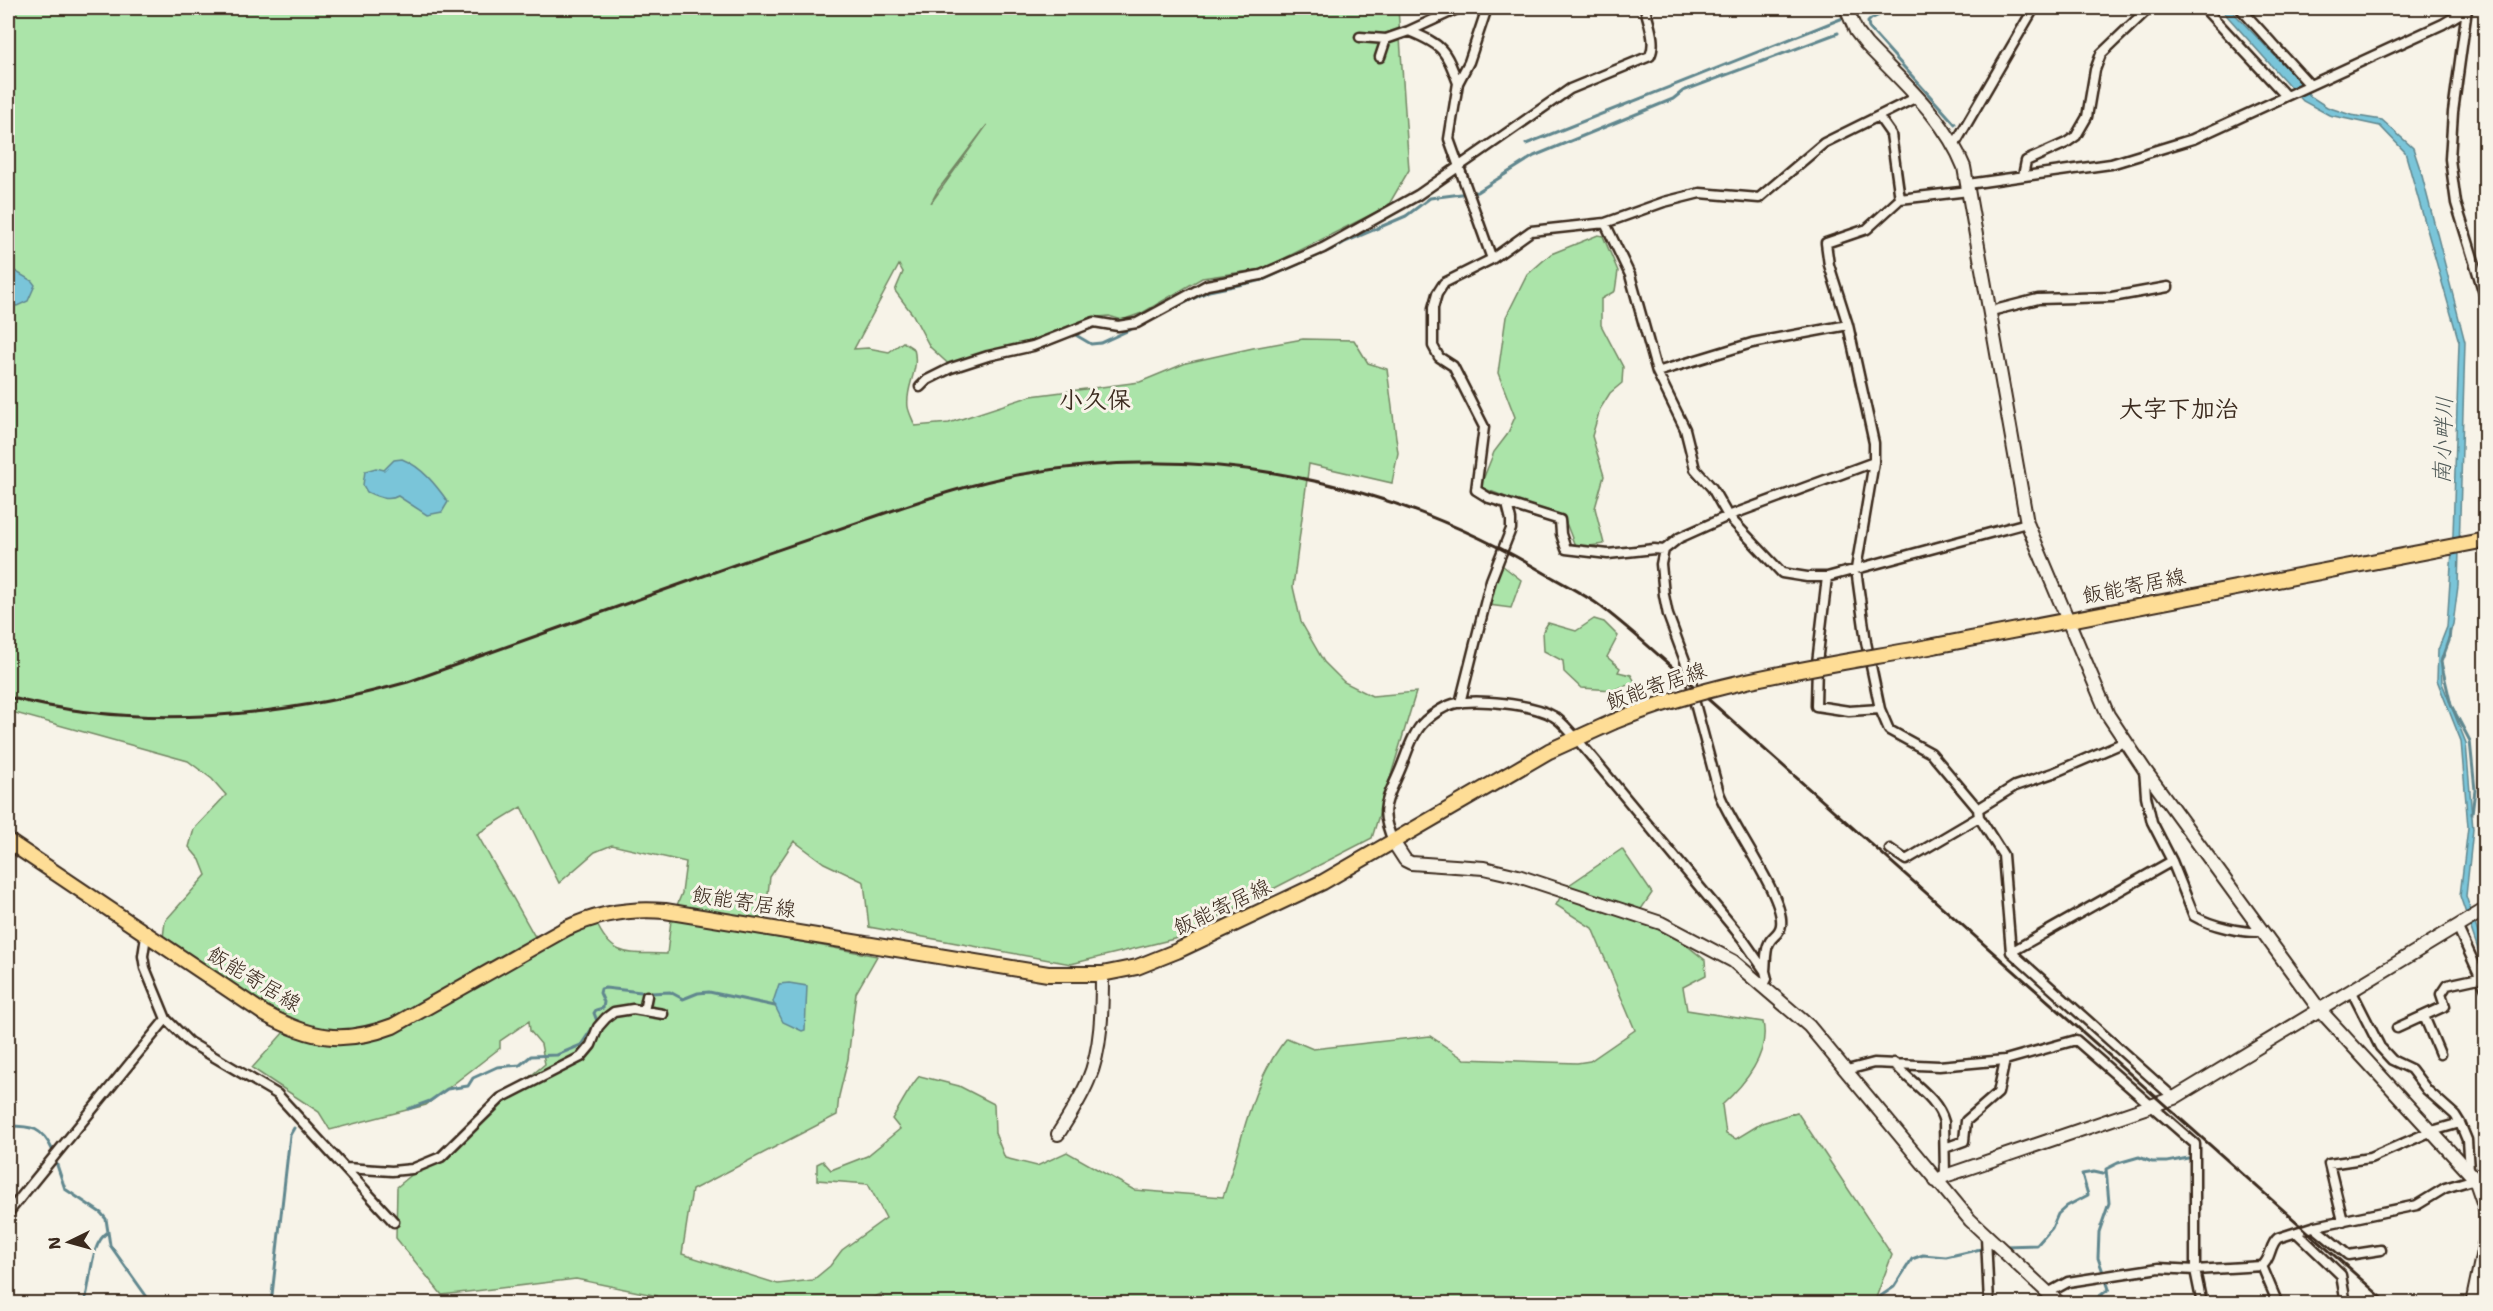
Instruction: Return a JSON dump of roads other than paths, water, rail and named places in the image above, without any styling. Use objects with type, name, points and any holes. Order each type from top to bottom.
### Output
[{"type":"main road","name":"飯能寄居線","points":[[8,841],[146,936],[284,1024],[319,1037],[338,1038],[375,1033],[393,1026],[567,928],[597,916],[622,911],[665,911],[1048,974],[1102,974],[1153,961],[1273,907],[1394,843],[1549,751],[1613,722],[1679,698],[1746,680],[2486,540]]},
{"type":"street","points":[[1360,37],[1386,39],[1459,8]]},
{"type":"street","points":[[1487,8],[1469,62],[1458,82],[1449,139],[1492,259]]},
{"type":"street","points":[[920,387],[938,374],[988,356],[1033,346],[1094,322],[1126,327],[1207,285],[1261,275],[1323,248],[1419,195],[1570,88],[1650,56],[1653,42],[1645,8]]},
{"type":"street","points":[[1846,8],[1856,31],[1866,44],[1940,122],[1955,144],[1969,188],[2027,523],[2108,715],[2144,769],[2319,1009],[2478,1181]]},
{"type":"street","points":[[1955,144],[2034,8]]},
{"type":"street","points":[[2023,176],[2026,161],[2066,143],[2083,126],[2101,54],[2149,8]]},
{"type":"street","points":[[2204,8],[2287,95]]},
{"type":"street","points":[[2240,8],[2307,85]]},
{"type":"street","points":[[2174,1098],[2011,952],[2003,855],[1978,813],[1931,753],[1889,730],[1880,709],[1866,642],[1856,569],[1874,462],[1874,443],[1848,325],[1829,266],[1826,243],[1867,229],[1900,199],[1969,188],[2023,176],[2111,164],[2193,140],[2307,85],[2443,24],[2468,8]]},
{"type":"street","points":[[2468,8],[2453,112],[2450,159],[2456,202],[2486,300]]},
{"type":"street","points":[[1409,31],[1433,41],[1444,50],[1458,82]]},
{"type":"street","points":[[1380,57],[1386,39]]},
{"type":"street","points":[[1664,550],[1608,554],[1566,549],[1560,519],[1489,498],[1476,490],[1484,427],[1453,366],[1439,357],[1433,346],[1433,308],[1443,283],[1492,259],[1531,231],[1605,223],[1664,202],[1700,193],[1759,198],[1824,143],[1917,97]]},
{"type":"street","points":[[1879,117],[1890,134],[1900,199]]},
{"type":"street","points":[[1605,223],[1630,275],[1657,372],[1684,429],[1695,469],[1712,488],[1728,516],[1782,573],[1827,577],[2027,523]]},
{"type":"street","points":[[1991,311],[2038,299],[2112,297],[2168,287]]},
{"type":"street","points":[[1657,372],[1752,343],[1848,325]]},
{"type":"street","points":[[1764,985],[1767,979],[1765,971],[1768,944],[1779,933],[1781,915],[1768,881],[1724,807],[1693,696],[1691,677],[1668,615],[1661,564],[1664,550],[1679,538],[1728,516],[1874,462]]},
{"type":"street","points":[[1460,703],[1491,580],[1511,529],[1507,504]]},
{"type":"street","points":[[1827,577],[1818,653],[1816,706],[1849,711],[1880,709]]},
{"type":"street","points":[[1765,971],[1742,938],[1576,738],[1553,716],[1540,711],[1480,702],[1460,703],[1436,712],[1424,722],[1414,737],[1384,808],[1386,826],[1405,860],[1411,863],[1484,868],[1518,876],[1661,923],[1733,961],[1764,985],[1809,1026],[1940,1178],[1986,1236],[2060,1304]]},
{"type":"street","points":[[1890,849],[1906,860],[2015,786],[2053,773],[2125,742]]},
{"type":"street","points":[[2144,769],[2146,796],[2152,822],[2172,861],[2194,916],[2212,923],[2262,932]]},
{"type":"street","points":[[2011,952],[2172,861]]},
{"type":"street","points":[[1940,1178],[2174,1098],[2481,911]]},
{"type":"street","points":[[2459,924],[2479,978],[2486,989]]},
{"type":"street","points":[[146,936],[143,956],[145,968],[166,1019],[189,1042],[277,1094],[394,1222]]},
{"type":"street","points":[[1058,1134],[1076,1105],[1091,1073],[1101,1013],[1102,974]]},
{"type":"street","points":[[2397,1028],[2445,1006],[2441,994],[2447,984],[2479,978]]},
{"type":"street","points":[[2351,990],[2379,1047],[2392,1060],[2411,1069],[2427,1090],[2460,1122],[2486,1211]]},
{"type":"street","points":[[644,1011],[647,996]]},
{"type":"street","points":[[346,1168],[392,1171],[412,1169],[441,1157],[501,1098],[581,1057],[591,1045],[598,1027],[606,1018],[623,1010],[663,1014]]},
{"type":"street","points":[[2424,1016],[2440,1054]]},
{"type":"street","points":[[8,1213],[166,1019]]},
{"type":"street","points":[[1847,1070],[1874,1063],[1939,1066],[2006,1060],[2076,1040],[2194,1144],[2195,1270],[2202,1304]]},
{"type":"street","points":[[1945,1148],[1964,1142],[1966,1121],[1998,1093],[2006,1060]]},
{"type":"street","points":[[1894,1063],[1932,1099],[1942,1114],[1945,1148],[1940,1178]]},
{"type":"street","points":[[2343,1221],[2329,1164],[2370,1158],[2432,1131],[2460,1122]]},
{"type":"street","points":[[2048,1293],[2067,1282],[2103,1275],[2160,1268],[2195,1270],[2262,1266],[2267,1262],[2274,1242],[2296,1233],[2417,1205],[2445,1188],[2478,1181]]},
{"type":"street","points":[[2314,1227],[2348,1255],[2381,1250]]},
{"type":"street","points":[[2296,1233],[2341,1275],[2346,1304]]},
{"type":"street","points":[[1986,1236],[1989,1304]]},
{"type":"street","points":[[2472,1304],[2486,1237]]},
{"type":"street","points":[[2262,1266],[2278,1304]]},
{"type":"water","points":[[2220,8],[2229,8],[2300,82],[2310,96],[2327,107],[2351,115],[2382,120],[2413,148],[2421,172],[2465,342],[2458,586],[2453,624],[2441,659],[2442,683],[2466,743],[2473,829],[2466,896],[2485,954],[2485,970],[2460,896],[2468,827],[2461,741],[2437,680],[2438,650],[2447,627],[2453,535],[2459,342],[2405,152],[2380,126],[2329,115],[2303,101]]},
{"type":"water","points":[[8,267],[35,285],[28,301],[17,306],[8,304]]},
{"type":"water","points":[[402,459],[422,472],[448,502],[442,512],[427,515],[398,496],[378,497],[367,492],[363,485],[365,471],[376,468],[384,470],[394,460]]},
{"type":"water","points":[[779,984],[807,986],[805,1030],[802,1031],[783,1022],[773,1002]]},
{"type":"waterway","points":[[1855,12],[1863,8]]},
{"type":"waterway","points":[[1894,8],[1871,19],[1868,22],[1869,28],[1955,124]]},
{"type":"waterway","points":[[1526,144],[1843,18]]},
{"type":"waterway","points":[[1152,319],[1209,291],[1263,280],[1406,216],[1430,198],[1477,192],[1534,156],[1673,99],[1683,91],[1838,33]]},
{"type":"waterway","points":[[1074,334],[1091,344],[1101,343],[1138,326]]},
{"type":"waterway","points":[[1034,350],[1063,339]]},
{"type":"waterway","name":"南小畔川","points":[[2450,630],[2449,641],[2441,662],[2451,705],[2470,741],[2475,790],[2472,814]]},
{"type":"waterway","points":[[408,1109],[430,1101],[447,1089],[468,1086],[473,1078],[497,1067],[520,1065],[531,1056],[557,1055],[581,1045],[597,1021],[594,1013],[603,1008],[601,989],[650,993],[670,992],[683,999],[698,993],[709,992],[775,1006]]},
{"type":"waterway","points":[[8,1126],[35,1129],[45,1137],[53,1151]]},
{"type":"waterway","points":[[271,1304],[290,1135],[294,1128]]},
{"type":"waterway","points":[[2089,1304],[2109,1289],[2098,1258],[2099,1232],[2109,1203],[2106,1169],[2139,1157],[2152,1162],[2188,1158]]},
{"type":"waterway","points":[[56,1162],[65,1189],[101,1213],[106,1219],[110,1245],[152,1304]]},
{"type":"waterway","points":[[2004,1246],[2037,1245],[2052,1228],[2058,1214],[2067,1206],[2088,1195],[2082,1174],[2106,1172]]},
{"type":"waterway","points":[[84,1304],[94,1254],[97,1245],[108,1232]]},
{"type":"waterway","points":[[1869,1304],[1894,1287],[1912,1259],[1923,1255],[1946,1257],[1985,1248]]},
{"type":"railway","points":[[8,697],[58,708],[158,717],[259,712],[359,694],[408,682],[906,506],[969,486],[1017,475],[1086,466],[1155,463],[1224,466],[1292,476],[1359,492],[1424,514],[1487,542],[1578,592],[1608,612],[2389,1304]]},
{"type":"district","name":"小久保","points":[[1095,400]]},
{"type":"district","name":"大字下加治","points":[[2179,409]]}]
